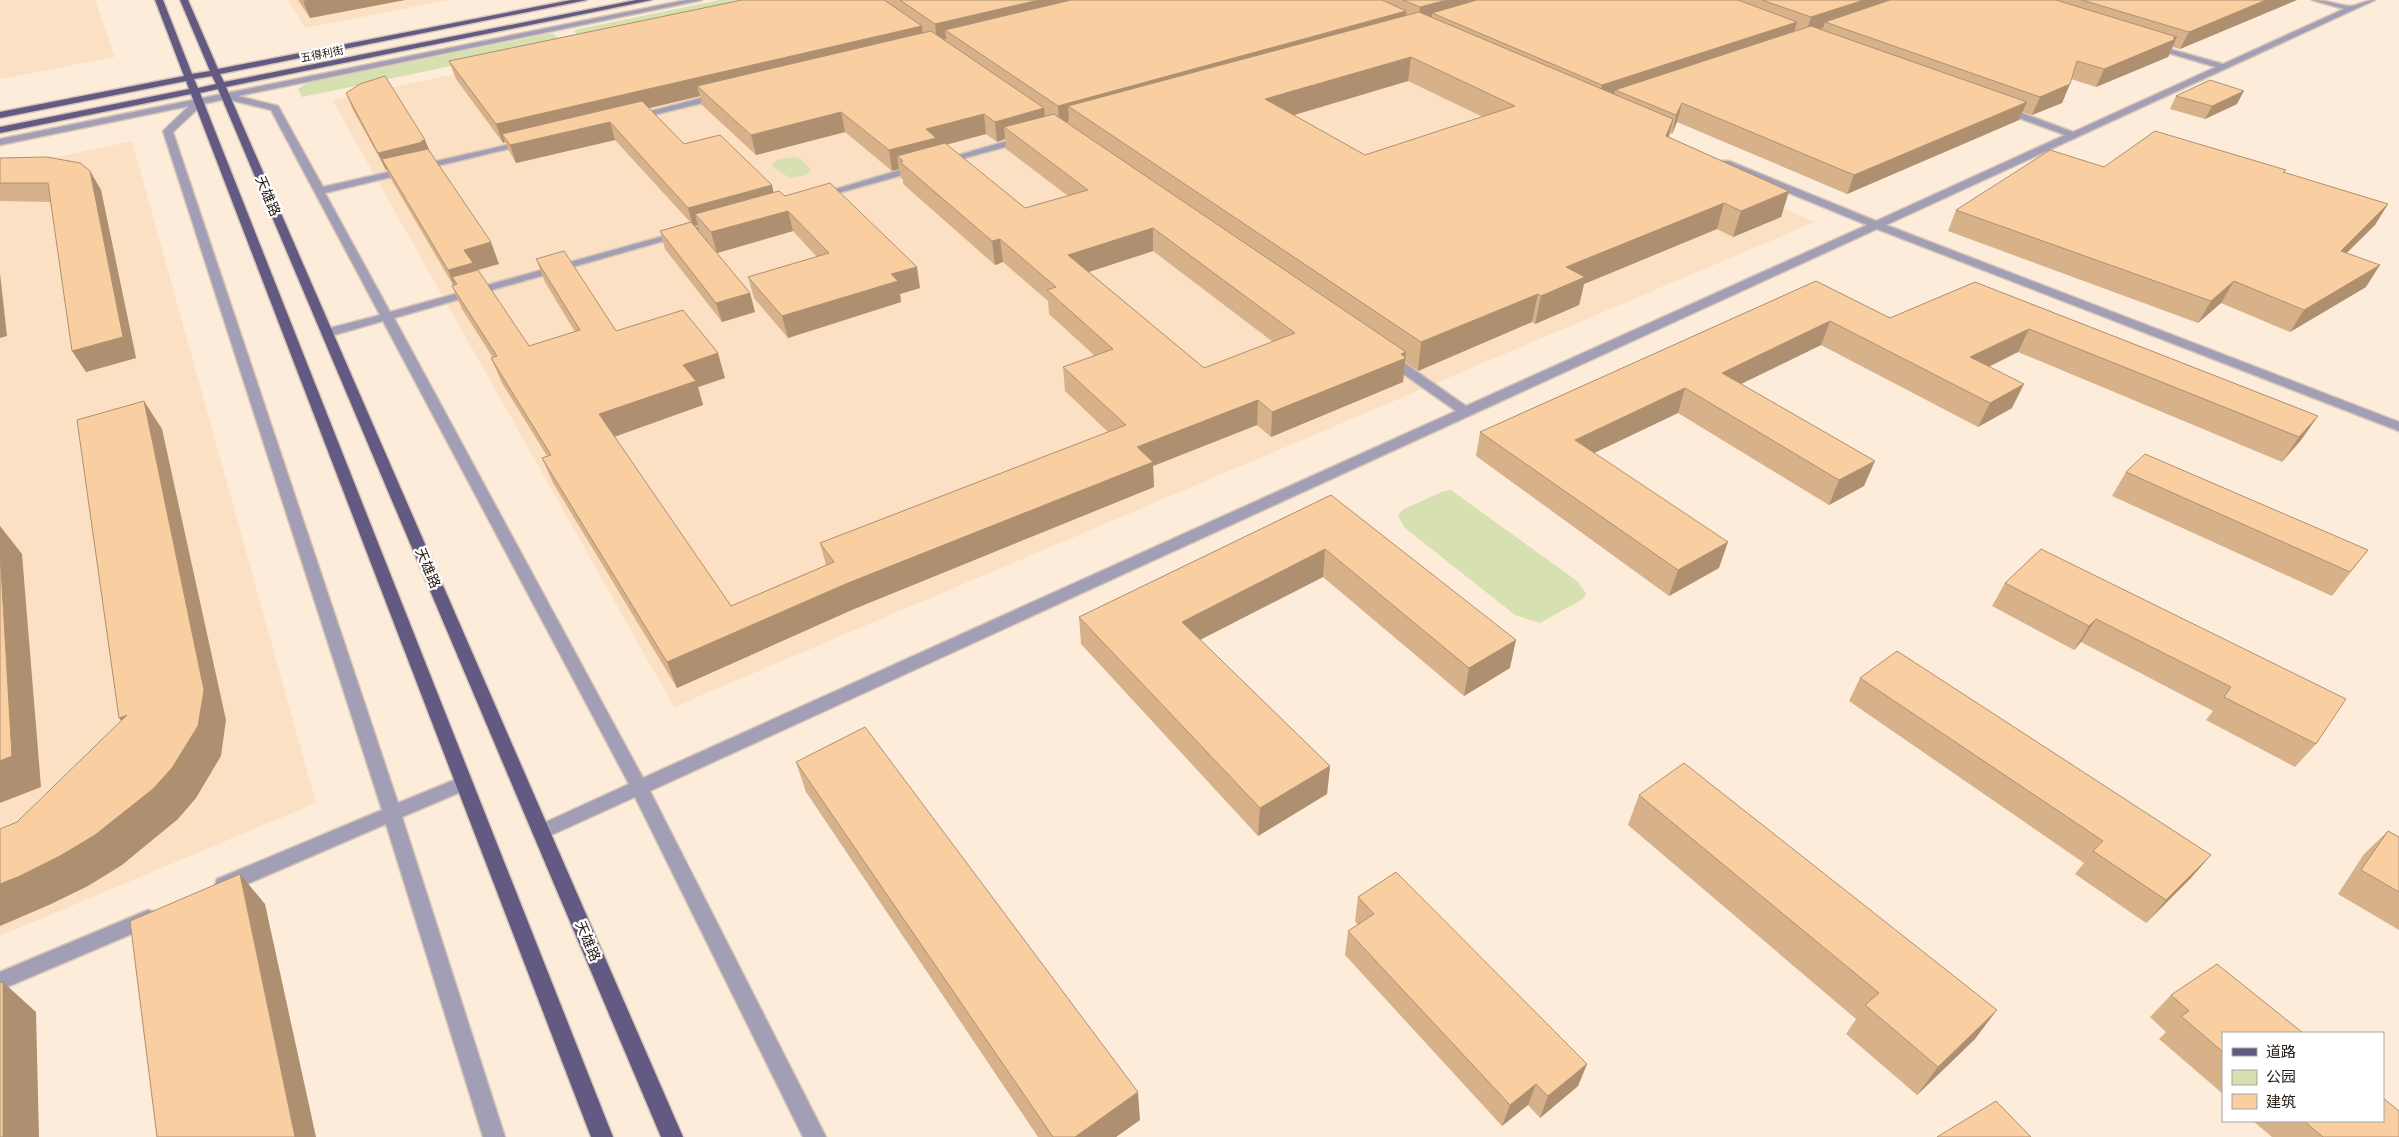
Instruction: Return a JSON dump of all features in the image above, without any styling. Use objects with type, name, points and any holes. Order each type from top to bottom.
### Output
[{"type":"main road","points":[[159,0],[602,1137]]},
{"type":"main road","name":"天雄路","points":[[184,0],[672,1137]]},
{"type":"main road","name":"五得利街","points":[[220,85],[583,0]]},
{"type":"main road","name":"五得利街","points":[[0,130],[648,0]]},
{"type":"main road","name":"五得利街","points":[[0,115],[194,90]]},
{"type":"street","points":[[0,142],[194,90],[698,0]]},
{"type":"street","points":[[2316,0],[2351,9]]},
{"type":"street","points":[[541,832],[2371,0]]},
{"type":"street","points":[[2138,41],[2224,67]]},
{"type":"street","points":[[220,85],[275,108],[639,788],[815,1137]]},
{"type":"street","points":[[194,90],[168,131],[392,814],[494,1137]]},
{"type":"street","points":[[627,118],[733,93]]},
{"type":"street","points":[[1991,105],[2074,135]]},
{"type":"street","points":[[808,199],[1038,135]]},
{"type":"street","points":[[319,191],[534,140]]},
{"type":"street","points":[[1717,160],[2399,427]]},
{"type":"street","points":[[327,333],[731,220]]},
{"type":"street","points":[[1376,350],[1466,412]]},
{"type":"street","points":[[210,892],[464,783]]},
{"type":"street","points":[[0,981],[164,911]]},
{"type":"shaded area","points":[[0,0],[95,0],[115,57],[0,79]]},
{"type":"shaded area","points":[[288,0],[450,0],[305,28]]},
{"type":"shaded area","points":[[806,0],[1329,0],[1815,222],[674,707],[332,100]]},
{"type":"shaded area","points":[[132,141],[316,803],[0,936],[0,169]]},
{"type":"green space","points":[[720,0],[775,0],[582,40],[574,31],[579,29]]},
{"type":"green space","points":[[554,34],[562,43],[302,97],[298,89],[307,83]]},
{"type":"green space","points":[[793,157],[801,159],[811,170],[807,175],[790,178],[771,166],[777,160]]},
{"type":"green space","points":[[1451,490],[1577,581],[1586,593],[1583,599],[1540,623],[1515,615],[1405,528],[1398,516],[1402,510],[1444,491]]},
{"type":"building","points":[[742,0],[884,0],[922,26],[496,124],[449,61]]},
{"type":"building","points":[[900,0],[1039,0],[935,24]]},
{"type":"building","points":[[1071,0],[1382,0],[1406,11],[1058,106],[945,30]]},
{"type":"building","points":[[1403,0],[1447,0],[1420,7]]},
{"type":"building","points":[[1477,0],[1738,0],[1797,22],[1602,85],[1432,13]]},
{"type":"building","points":[[1762,0],[1864,0],[1811,17]]},
{"type":"building","points":[[1890,0],[2056,0],[2177,37],[2104,69],[2077,61],[2070,84],[2040,97],[1825,22]]},
{"type":"building","points":[[2082,0],[2266,0],[2189,32]]},
{"type":"building","points":[[1419,12],[1673,119],[1666,136],[1789,191],[1741,211],[1724,203],[1566,267],[1585,277],[1541,296],[1538,294],[1421,342],[1068,106]],"holes":[[[1411,57],[1515,106],[1365,155],[1265,99]]]},
{"type":"building","points":[[1811,26],[2027,102],[1854,175],[1682,103],[1676,115],[1615,90]]},
{"type":"building","points":[[931,31],[1044,108],[995,122],[984,114],[926,129],[936,138],[889,150],[841,112],[751,135],[697,86]]},
{"type":"building","points":[[385,76],[425,140],[378,153],[346,93],[360,84]]},
{"type":"building","points":[[2210,80],[2244,91],[2212,106],[2176,96]]},
{"type":"building","points":[[642,101],[684,144],[720,135],[772,185],[688,208],[610,122],[510,145],[502,134]]},
{"type":"building","points":[[1054,114],[1406,352],[1401,354],[1406,358],[1272,412],[1258,400],[1137,447],[1153,462],[848,583],[667,662],[542,458],[551,455],[491,358],[497,356],[452,286],[457,284],[452,277],[478,270],[529,346],[580,330],[536,259],[564,251],[616,331],[683,310],[718,353],[683,365],[696,381],[599,414],[731,606],[834,562],[820,543],[1126,425],[1063,367],[1113,349],[1047,290],[1056,287],[1000,239],[992,241],[900,162],[903,161],[897,156],[945,143],[1025,208],[1088,190],[1004,127]],"holes":[[[1153,228],[1295,333],[1204,368],[1068,255]]]},
{"type":"building","points":[[2155,131],[2286,170],[2283,172],[2388,204],[2341,251],[2380,265],[2304,310],[2234,281],[2211,301],[1956,210],[2050,150],[2104,167]]},
{"type":"building","points":[[428,149],[491,242],[464,250],[473,263],[448,270],[382,159]]},
{"type":"building","points":[[47,157],[80,163],[90,171],[123,337],[72,351],[48,183],[0,183],[0,158]]},
{"type":"building","points":[[830,183],[917,267],[891,274],[898,281],[782,316],[748,277],[829,253],[788,211],[711,232],[695,214],[779,191],[785,196]]},
{"type":"building","points":[[691,222],[750,293],[716,303],[660,231]]},
{"type":"building","points":[[1816,281],[1890,318],[1975,282],[2318,416],[2299,437],[2029,329],[1970,357],[2024,384],[1990,403],[1830,321],[1722,373],[1875,461],[1839,480],[1685,388],[1575,440],[1728,542],[1678,570],[1480,432]]},
{"type":"building","points":[[144,401],[204,690],[198,726],[172,768],[153,789],[95,835],[60,856],[0,884],[0,829],[17,822],[127,715],[119,718],[77,420]]},
{"type":"building","points":[[2145,454],[2368,550],[2350,572],[2126,472]]},
{"type":"building","points":[[1331,495],[1516,640],[1469,668],[1325,549],[1182,622],[1330,766],[1260,808],[1079,617]]},
{"type":"building","points":[[2041,549],[2346,699],[2316,744],[2224,697],[2231,687],[2096,619],[2089,626],[2005,583]]},
{"type":"building","points":[[0,551],[12,756],[0,761]]},
{"type":"building","points":[[1897,651],[2211,855],[2166,900],[2093,851],[2103,841],[1860,678]]},
{"type":"building","points":[[865,727],[1138,1092],[1075,1137],[1053,1137],[796,762]]},
{"type":"building","points":[[1684,763],[1997,1010],[1938,1067],[1865,1005],[1879,993],[1639,795]]},
{"type":"building","points":[[2388,831],[2399,837],[2399,892],[2361,870]]},
{"type":"building","points":[[1396,872],[1587,1064],[1548,1096],[1536,1084],[1510,1105],[1348,931],[1374,914],[1358,897]]},
{"type":"building","points":[[240,874],[295,1137],[157,1137],[130,921]]},
{"type":"building","points":[[2217,964],[2302,1032],[2222,1032],[2222,1051],[2181,1016],[2189,1011],[2171,995]]},
{"type":"building","points":[[3,982],[3,1137],[0,1137],[0,983]]},
{"type":"building","points":[[2384,1099],[2399,1111],[2399,1137],[2323,1137],[2305,1122],[2384,1122]]},
{"type":"building","points":[[1996,1101],[2031,1137],[1937,1137]]}]
